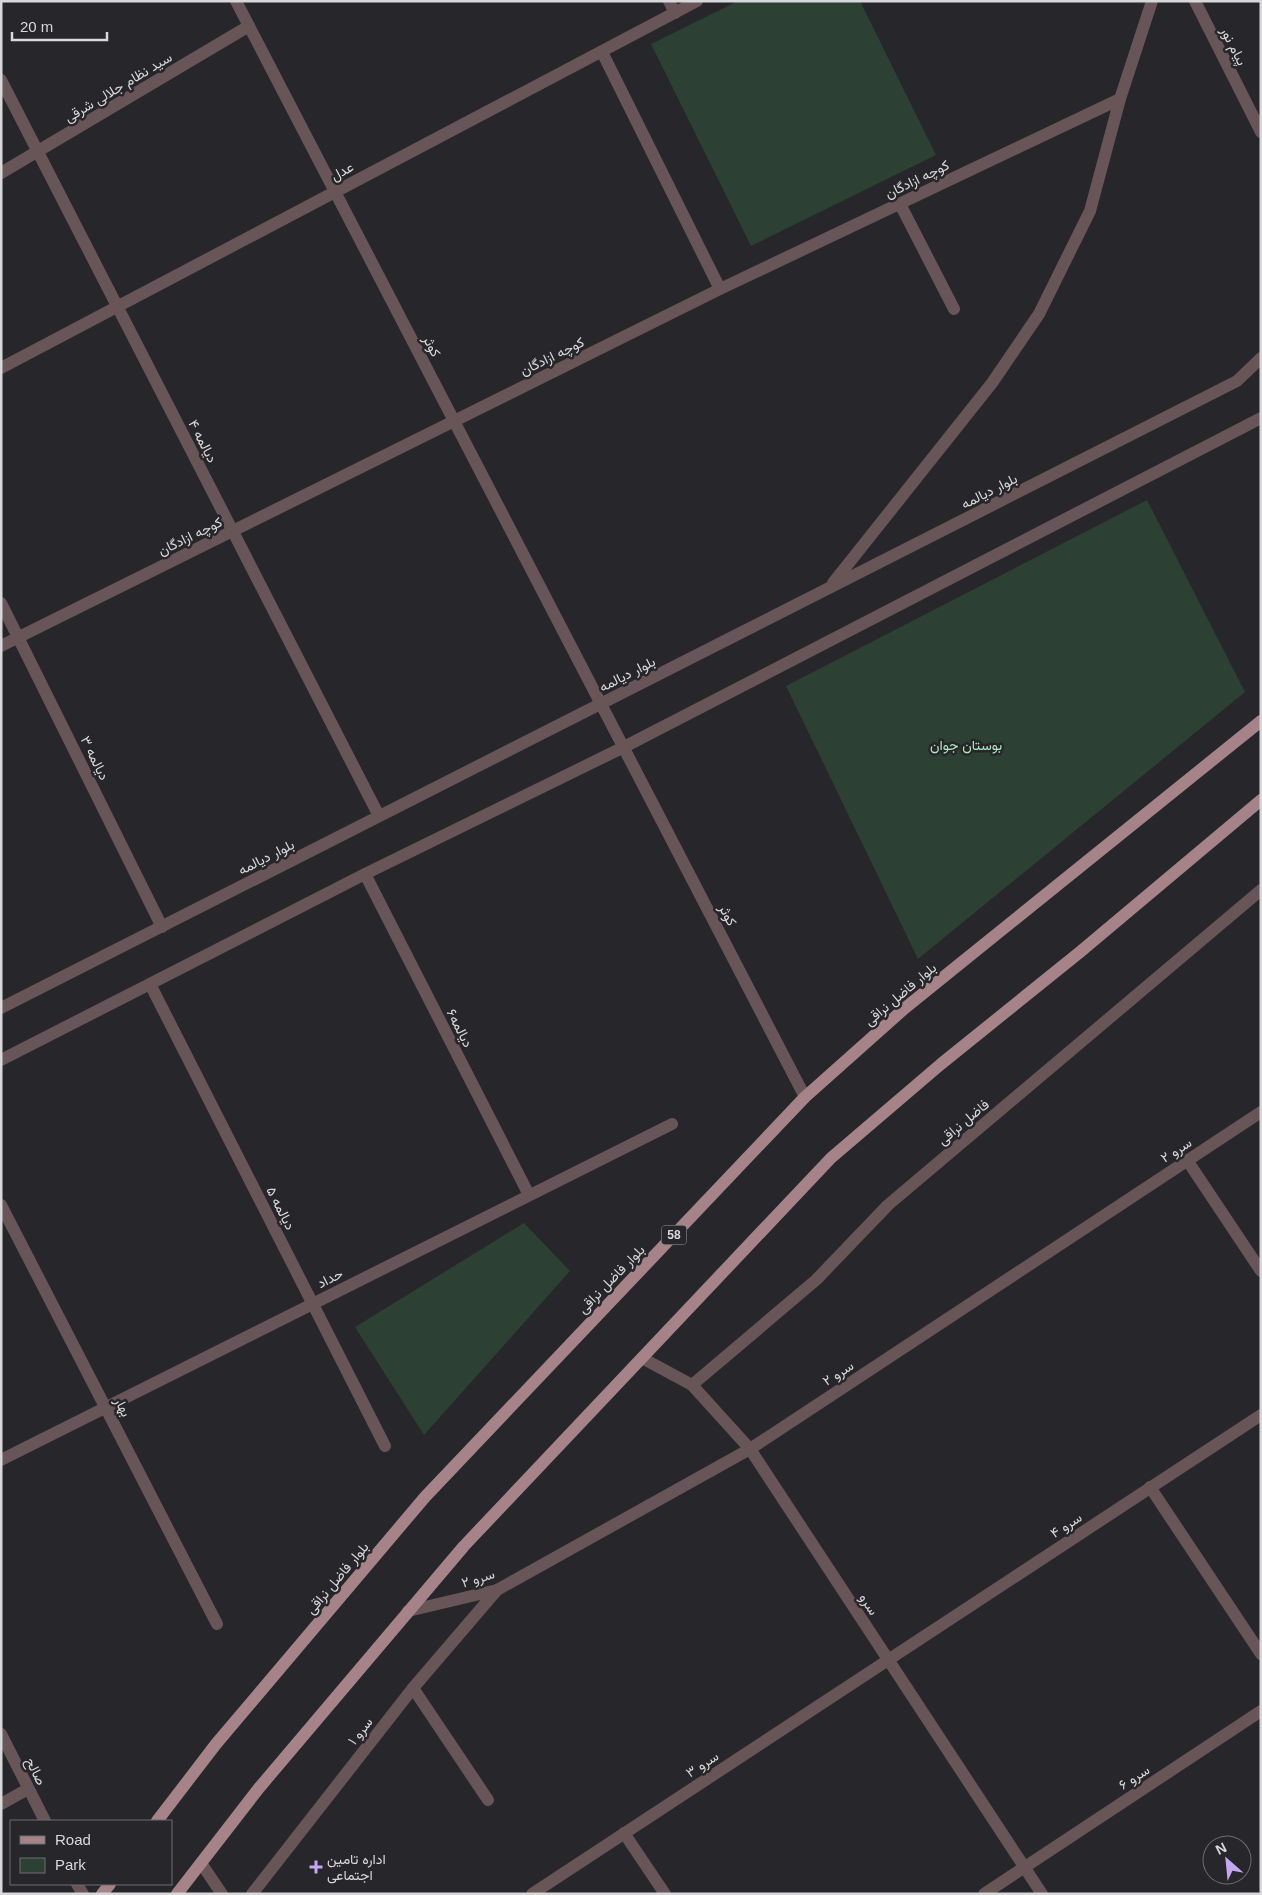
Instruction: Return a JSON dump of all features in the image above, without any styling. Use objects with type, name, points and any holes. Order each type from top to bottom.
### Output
[{"type":"main road","name":"بلوار فاضل نراقی","points":[[158,1820],[216,1744],[425,1497],[805,1097],[905,1008],[1261,721]]},
{"type":"main road","points":[[177,1894],[259,1788],[464,1546],[831,1158],[941,1064],[1080,952],[1261,800]]},
{"type":"street","name":"کوثر","points":[[236,1],[805,1097]]},
{"type":"street","points":[[669,1],[675,13]]},
{"type":"street","name":"عدل","points":[[1,368],[697,1]]},
{"type":"street","points":[[830,588],[992,383],[1038,314],[1090,211],[1120,99],[1152,1]]},
{"type":"street","name":"پیام نور","points":[[1194,1],[1261,132]]},
{"type":"street","name":"سید نظام جلالی شرقی","points":[[1,172],[38,152],[249,26]]},
{"type":"street","points":[[602,52],[720,289]]},
{"type":"street","name":"دیالمه ۴","points":[[1,80],[379,816]]},
{"type":"street","name":"کوچه ازادگان","points":[[1,646],[720,289],[1120,99]]},
{"type":"street","points":[[900,204],[954,309]]},
{"type":"street","name":"بلوار دیالمه","points":[[1,1008],[1237,381],[1261,358]]},
{"type":"street","points":[[1,1060],[365,874],[624,746],[1261,418]]},
{"type":"street","name":"دیالمه ۳","points":[[1,603],[162,927]]},
{"type":"street","name":"دیالمه۶","points":[[365,874],[528,1196]]},
{"type":"street","name":"فاضل نراقی","points":[[692,1385],[816,1280],[888,1205],[1261,890]]},
{"type":"street","name":"دیالمه ۵","points":[[150,984],[385,1446]]},
{"type":"street","name":"سرو ۲","points":[[408,1611],[497,1590],[750,1449],[1261,1112]]},
{"type":"street","name":"حداد","points":[[1,1460],[672,1124]]},
{"type":"street","points":[[1187,1160],[1261,1271]]},
{"type":"street","name":"بهار","points":[[1,1205],[217,1624]]},
{"type":"street","name":"سرو","points":[[642,1358],[692,1385],[750,1449],[1042,1894]]},
{"type":"street","name":"سرو ۴","points":[[888,1660],[1261,1415]]},
{"type":"street","points":[[1150,1488],[1261,1654]]},
{"type":"street","name":"سرو ۱","points":[[252,1894],[413,1688],[497,1590]]},
{"type":"street","name":"سرو ۳","points":[[532,1894],[888,1660]]},
{"type":"street","points":[[413,1688],[488,1800]]},
{"type":"street","name":"سرو ۶","points":[[984,1894],[1261,1711]]},
{"type":"street","name":"صالح","points":[[1,1734],[44,1820]]},
{"type":"street","points":[[1,1804],[28,1789]]},
{"type":"street","points":[[624,1833],[665,1894]]},
{"type":"street","points":[[201,1863],[222,1894]]},
{"type":"green space","points":[[738,1],[860,1],[936,155],[751,246],[651,44]]},
{"type":"green space","name":"بوستان جوان","points":[[1147,500],[1245,692],[918,959],[786,686]]},
{"type":"green space","points":[[524,1223],[570,1271],[424,1435],[355,1327]]},
{"type":"place","name":"اداره تامین اجتماعی","points":[[316,1867]]}]
